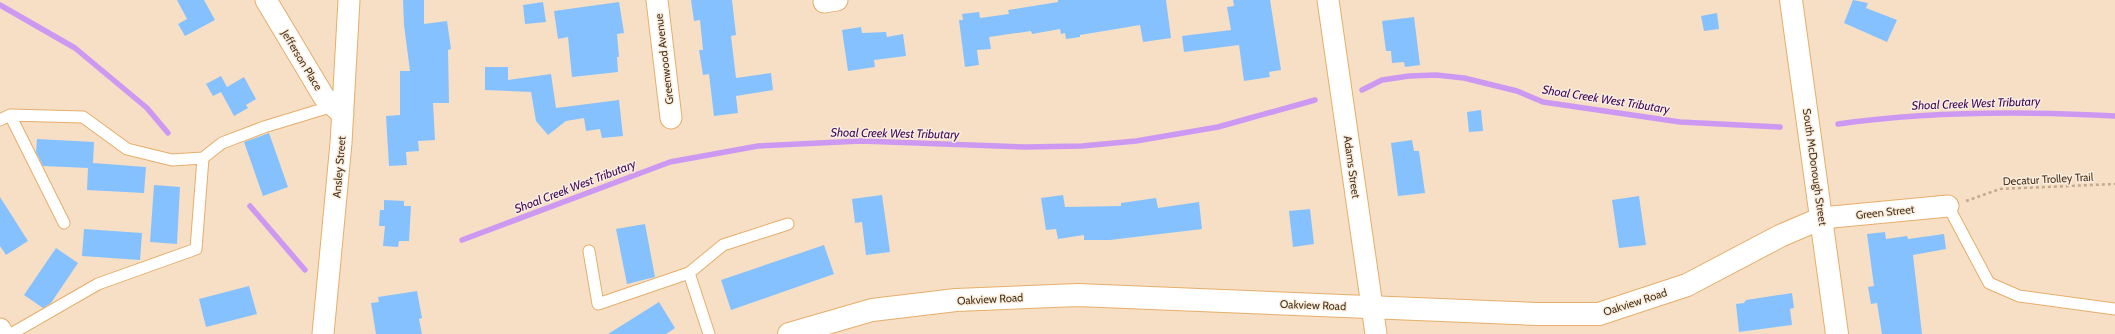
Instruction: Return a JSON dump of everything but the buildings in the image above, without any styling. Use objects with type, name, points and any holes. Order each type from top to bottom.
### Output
[{"type":"street","name":"Jefferson Place","points":[[266,0],[324,97],[338,110]]},
{"type":"street","name":"Ansley Street","points":[[323,334],[338,110],[349,0]]},
{"type":"street","name":"Greenwood Avenue","points":[[657,0],[671,118]]},
{"type":"street","name":"Adams Street","points":[[1328,0],[1376,334]]},
{"type":"street","name":"South McDonough Street","points":[[1791,0],[1837,334]]},
{"type":"street","name":"Green Street","points":[[1822,218],[1954,204]]},
{"type":"street","name":"Oakview Road","points":[[789,334],[872,310],[956,300],[1070,295],[1537,314],[1599,314],[1687,285],[1780,236],[1822,218]]},
{"type":"street","points":[[0,329],[3,334]]},
{"type":"lane","points":[[64,223],[5,117],[83,117],[127,149],[172,160],[203,158],[222,143],[264,127],[338,110]]},
{"type":"lane","points":[[11,334],[98,284],[196,249],[203,158]]},
{"type":"lane","points":[[1954,204],[1989,283],[2018,296],[2115,309]]},
{"type":"lane","points":[[589,251],[598,304],[689,273],[723,245],[788,224]]},
{"type":"lane","points":[[689,273],[709,334]]},
{"type":"path","name":"Decatur Trolley Trail","points":[[1954,204],[2000,189],[2115,184]]},
{"type":"waterway","name":"Shoal Creek West Tributary","points":[[0,5],[75,48],[147,108],[168,133]]},
{"type":"waterway","name":"Shoal Creek West Tributary","points":[[1362,90],[1382,80],[1409,76],[1436,75],[1464,78],[1517,91],[1543,102],[1680,122],[1780,127]]},
{"type":"waterway","name":"Shoal Creek West Tributary","points":[[462,240],[670,162],[758,146],[861,141],[1026,147],[1082,146],[1136,141],[1218,127],[1315,100]]},
{"type":"waterway","name":"Shoal Creek West Tributary","points":[[1838,124],[1942,114],[1976,113],[2046,113],[2115,116]]},
{"type":"waterway","name":"Shoal Creek West Tributary","points":[[250,206],[305,270]]}]
